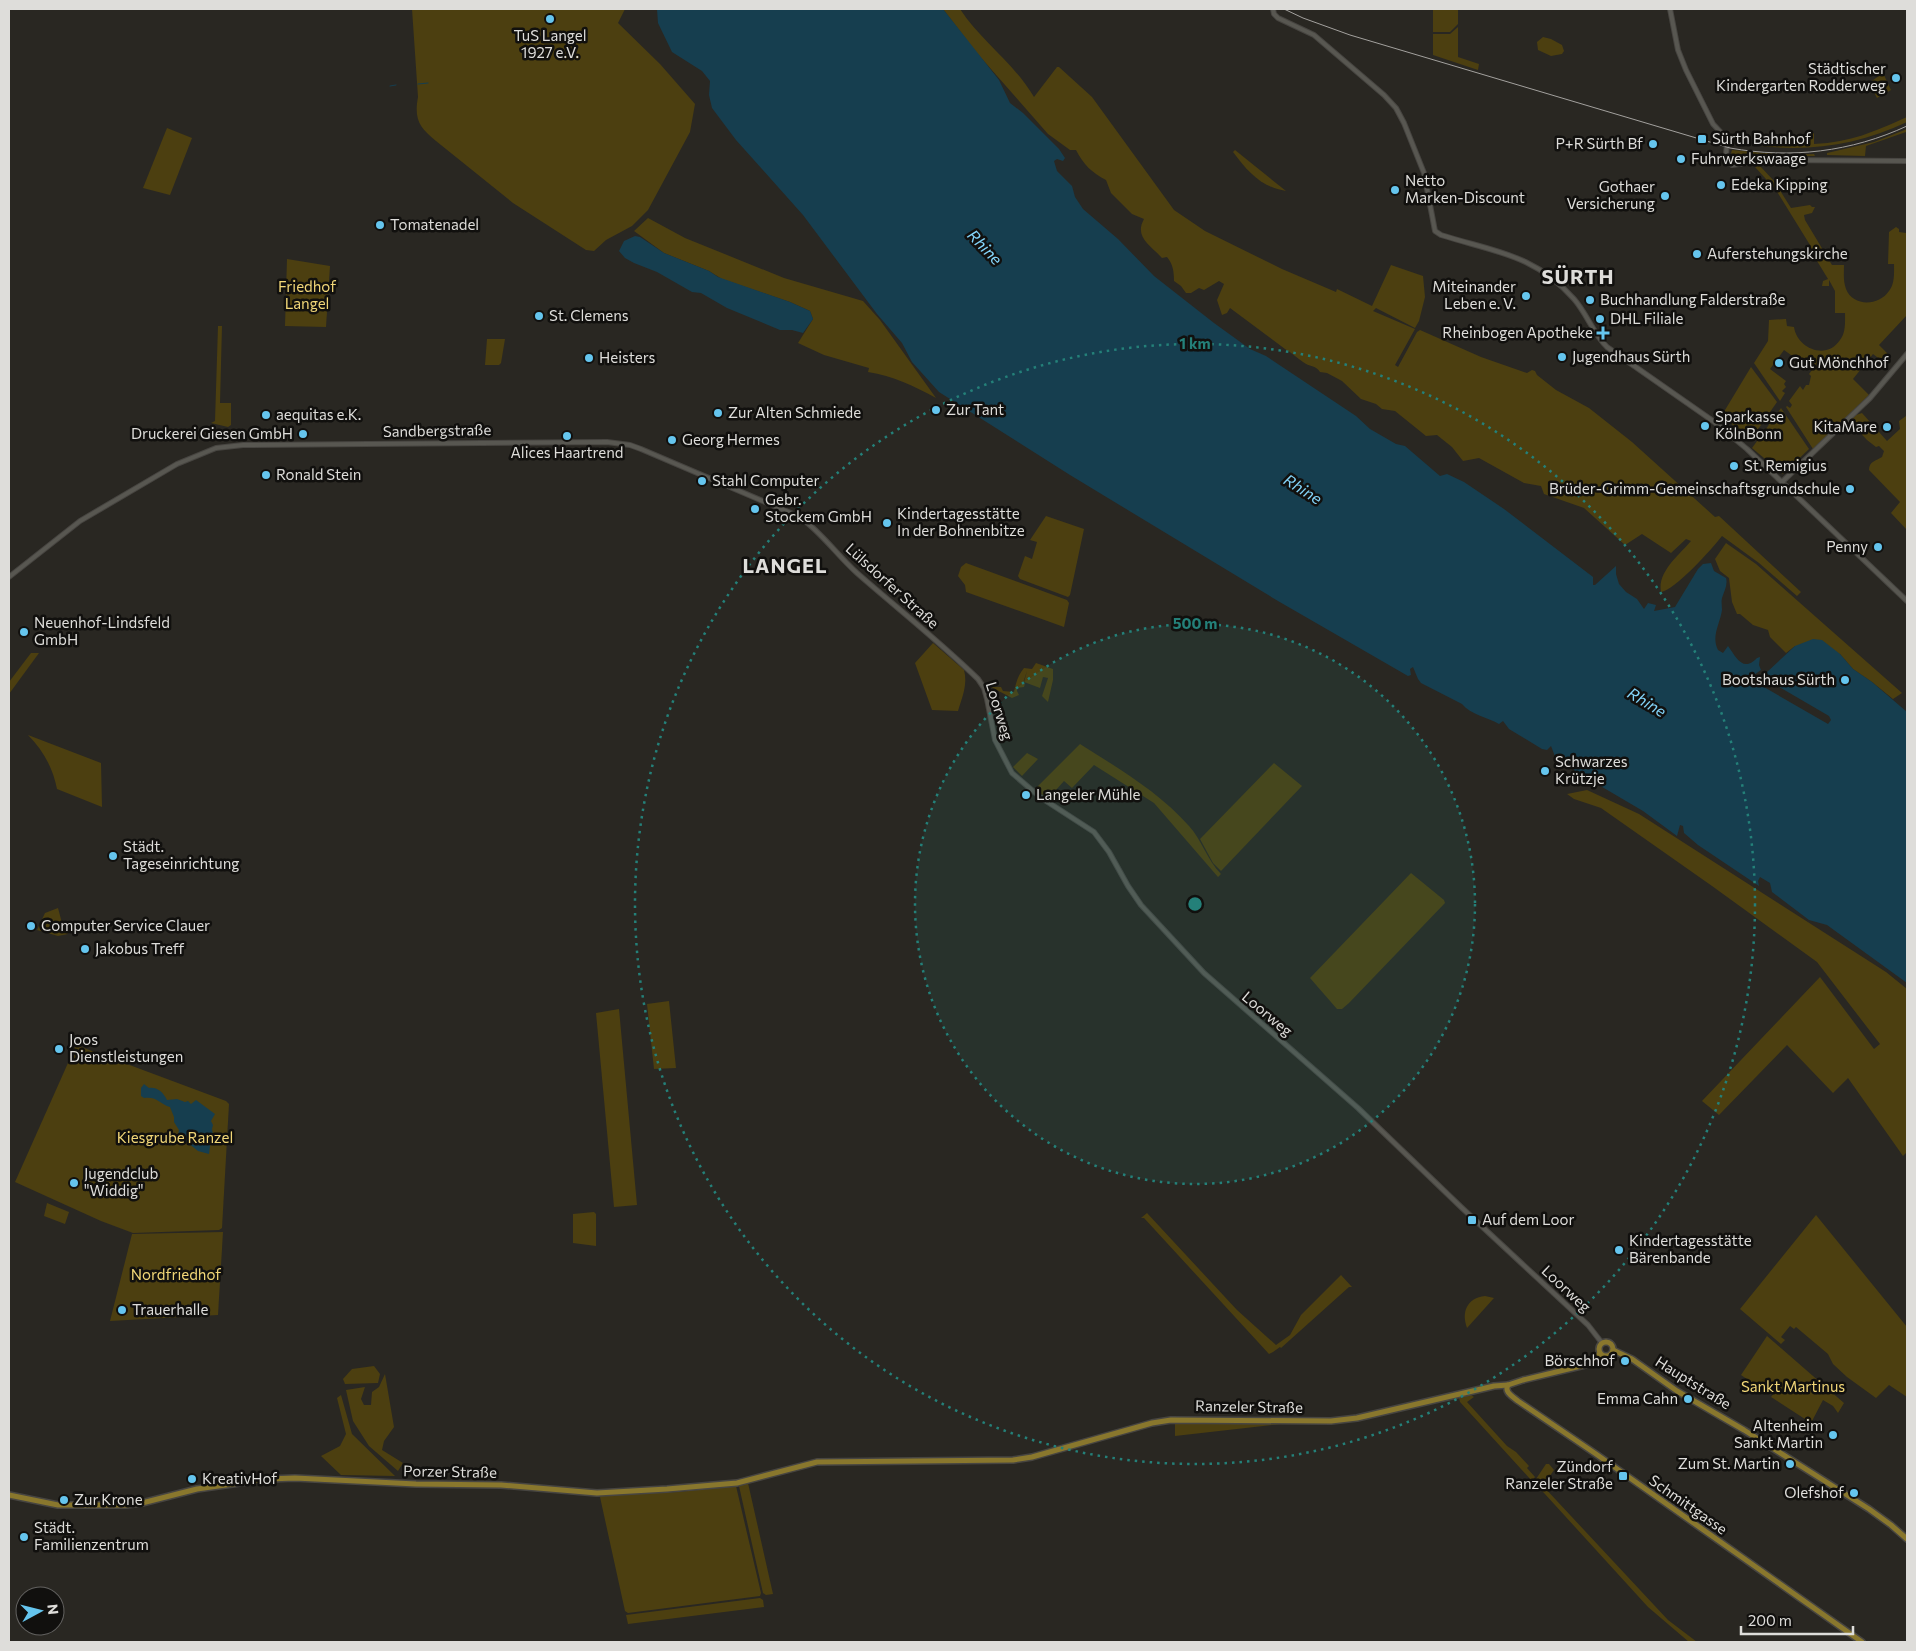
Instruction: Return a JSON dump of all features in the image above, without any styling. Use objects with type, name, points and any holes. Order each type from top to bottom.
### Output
[{"type":"main road","points":[[1602,1343],[1610,1344],[1613,1350],[1608,1356],[1603,1356],[1600,1354],[1599,1348],[1602,1343]]},
{"type":"main road","name":"Hauptstraße","points":[[1613,1350],[1632,1359],[1677,1391],[1744,1430],[1869,1509],[1892,1525],[1907,1539]]},
{"type":"main road","name":"Ranzeler Straße","points":[[892,1461],[1023,1459],[1152,1423],[1172,1420],[1331,1421],[1349,1419],[1494,1386],[1508,1385],[1585,1365],[1600,1354]]},
{"type":"main road","name":"Schmittgasse","points":[[1508,1385],[1509,1394],[1518,1401],[1862,1642]]},
{"type":"main road","name":"Porzer Straße","points":[[9,1495],[58,1505],[126,1505],[142,1503],[197,1489],[268,1479],[295,1478],[409,1484],[509,1485],[597,1493],[667,1490],[737,1483],[817,1462],[892,1461]]},
{"type":"street","points":[[1670,9],[1678,50],[1713,124],[1727,139],[1726,158],[1732,166],[1767,160],[1907,161]]},
{"type":"street","points":[[1274,11],[1278,18],[1314,35],[1384,95],[1396,108],[1408,132],[1424,173],[1435,231],[1441,235],[1518,257],[1550,276],[1577,302],[1595,333],[1607,347],[1713,421],[1783,481],[1907,601]]},
{"type":"street","points":[[1783,481],[1870,398],[1907,354]]},
{"type":"street","name":"Sandbergstraße","points":[[9,577],[80,521],[185,460],[223,446],[607,442],[630,445],[800,517]]},
{"type":"street","name":"Lülsdorfer Straße","points":[[800,517],[815,528],[850,566],[970,671]]},
{"type":"street","name":"Loorweg","points":[[970,671],[984,688],[995,740],[1012,773],[1040,797],[1094,832],[1110,852],[1128,886],[1141,905],[1204,973],[1366,1115],[1461,1207],[1588,1325],[1602,1343]]},
{"type":"green space","points":[[412,9],[625,9],[618,23],[660,64],[695,104],[690,132],[648,210],[632,226],[606,240],[594,251],[586,250],[513,203],[436,141],[425,131],[417,117],[418,97]]},
{"type":"green space","points":[[943,9],[960,9],[968,21],[1017,73],[1034,97],[1057,67],[1059,67],[1092,97],[1174,210],[1205,231],[1282,269],[1336,292],[1337,289],[1372,306],[1391,265],[1423,276],[1425,297],[1419,321],[1415,328],[1376,308],[1373,311],[1415,329],[1395,365],[1398,367],[1417,332],[1420,330],[1481,357],[1527,373],[1532,370],[1535,371],[1537,375],[1556,390],[1589,408],[1632,442],[1715,517],[1719,516],[1801,592],[1797,596],[1759,563],[1722,536],[1684,577],[1675,585],[1661,592],[1662,577],[1670,564],[1691,541],[1686,539],[1671,553],[1642,534],[1625,545],[1584,508],[1544,494],[1541,486],[1524,483],[1479,458],[1463,461],[1452,447],[1437,435],[1426,436],[1395,411],[1382,409],[1376,404],[1361,399],[1342,381],[1305,364],[1230,308],[1227,313],[1222,315],[1217,300],[1224,284],[1219,281],[1204,290],[1199,288],[1191,293],[1186,293],[1174,281],[1171,262],[1167,257],[1162,258],[1148,245],[1142,236],[1141,225],[1144,219],[1132,214],[1111,193],[1106,180],[1088,168],[1076,150],[1070,150],[1048,134],[976,52]]},
{"type":"green space","points":[[1433,9],[1458,9],[1458,24],[1450,32],[1433,32]]},
{"type":"green space","points":[[1458,27],[1458,57],[1479,64],[1478,70],[1433,55],[1433,34],[1450,34]]},
{"type":"green space","points":[[1543,37],[1562,45],[1564,51],[1562,54],[1551,56],[1538,50],[1537,42]]},
{"type":"green space","points":[[1883,73],[1891,90],[1877,98],[1869,83]]},
{"type":"green space","points":[[1907,117],[1907,122],[1890,130],[1854,141],[1799,148],[1761,146],[1774,145],[1814,133],[1814,144],[1851,139],[1873,132]]},
{"type":"green space","points":[[167,128],[192,138],[170,195],[143,188]]},
{"type":"green space","points":[[1907,129],[1906,132],[1866,146],[1865,156],[1827,155],[1827,153],[1874,142]]},
{"type":"green space","points":[[1235,150],[1286,191],[1262,182],[1244,166],[1233,152]]},
{"type":"green space","points":[[1732,150],[1786,155],[1814,154],[1815,156],[1762,156],[1736,160],[1731,153]]},
{"type":"green space","points":[[1760,166],[1774,181],[1791,208],[1810,205],[1815,207],[1812,213],[1804,215],[1805,220],[1832,265],[1844,265],[1845,286],[1849,295],[1854,299],[1873,302],[1885,296],[1889,291],[1893,281],[1894,264],[1888,264],[1889,232],[1896,227],[1899,229],[1899,232],[1906,233],[1907,315],[1879,345],[1888,354],[1882,361],[1873,354],[1853,379],[1869,395],[1813,449],[1786,407],[1790,408],[1792,405],[1789,401],[1800,386],[1803,390],[1806,385],[1809,385],[1811,376],[1809,374],[1812,370],[1784,350],[1770,369],[1786,381],[1784,384],[1786,387],[1782,391],[1785,393],[1780,401],[1754,363],[1768,341],[1769,320],[1786,319],[1787,326],[1794,327],[1800,341],[1806,346],[1820,351],[1834,346],[1842,337],[1845,313],[1835,313],[1835,291],[1829,280],[1829,286],[1822,286],[1823,281],[1828,279],[1814,256],[1810,245],[1776,190],[1755,167]]},
{"type":"green space","points":[[648,218],[685,238],[784,278],[863,301],[880,320],[936,398],[903,382],[868,372],[869,368],[824,355],[798,343],[813,319],[810,311],[790,302],[722,279],[709,271],[664,253],[634,231]]},
{"type":"green space","name":"Friedhof Langel","points":[[287,259],[330,266],[326,327],[285,326]]},
{"type":"green space","points":[[218,326],[222,326],[220,403],[231,403],[231,425],[228,427],[211,423],[215,421]]},
{"type":"green space","points":[[487,339],[505,339],[499,365],[485,365]]},
{"type":"green space","points":[[1751,367],[1777,402],[1752,438],[1748,439],[1722,415]]},
{"type":"green space","points":[[1781,408],[1809,449],[1783,474],[1752,448]]},
{"type":"green space","points":[[1862,413],[1887,441],[1900,429],[1899,421],[1907,413],[1907,530],[1891,513],[1900,502],[1869,470],[1872,463],[1882,457],[1884,451],[1867,440],[1849,421]]},
{"type":"green space","points":[[1046,516],[1084,529],[1068,597],[1020,579],[1018,576],[1025,556],[1032,559],[1037,542],[1030,540]]},
{"type":"green space","points":[[1726,543],[1756,564],[1902,693],[1893,699],[1853,669],[1840,654],[1795,646],[1786,653],[1770,637],[1768,630],[1753,625],[1740,614],[1737,614],[1732,602],[1729,578],[1720,571],[1715,559]]},
{"type":"green space","points":[[966,563],[1067,600],[1069,603],[1064,627],[966,592],[965,585],[958,576],[961,567]]},
{"type":"green space","points":[[933,643],[964,670],[965,686],[958,711],[932,710],[915,663]]},
{"type":"green space","points":[[31,653],[39,653],[9,694],[9,682]]},
{"type":"green space","points":[[1036,663],[1053,669],[1053,680],[1048,702],[1042,696],[1048,678],[1043,677],[1040,688],[1024,682],[1027,671],[1023,683],[1025,684],[1024,687],[1017,688],[1019,695],[1012,698],[991,687],[1001,687],[1003,691],[1014,692],[1017,679],[1024,668],[1032,669]]},
{"type":"green space","points":[[28,735],[101,763],[102,807],[57,789],[47,760]]},
{"type":"green space","points":[[1080,744],[1138,781],[1165,802],[1198,837],[1212,863],[1221,874],[1218,877],[1154,803],[1094,765],[1072,788],[1064,781],[1048,799],[1035,789]]},
{"type":"green space","points":[[1027,753],[1038,759],[1022,776],[1013,767]]},
{"type":"green space","points":[[1274,763],[1302,786],[1221,871],[1213,863],[1200,839]]},
{"type":"green space","points":[[1587,790],[1639,814],[1886,972],[1907,989],[1907,1152],[1903,1156],[1848,1078],[1833,1093],[1787,1045],[1719,1115],[1702,1101],[1820,977],[1874,1049],[1880,1044],[1817,962],[1601,808],[1574,799],[1567,794]]},
{"type":"green space","points":[[1411,873],[1444,900],[1445,903],[1349,1003],[1342,1009],[1337,1009],[1310,978]]},
{"type":"green space","points":[[58,908],[62,923],[68,934],[58,936],[37,930],[45,913]]},
{"type":"green space","points":[[669,1001],[676,1068],[654,1069],[647,1004]]},
{"type":"green space","points":[[619,1009],[637,1205],[614,1207],[596,1013]]},
{"type":"green space","name":"Kiesgrube Ranzel","points":[[76,1045],[226,1101],[229,1104],[222,1228],[219,1230],[133,1233],[101,1221],[15,1182]]},
{"type":"green space","points":[[47,1203],[69,1212],[65,1224],[44,1216]]},
{"type":"green space","points":[[594,1212],[596,1214],[596,1246],[573,1243],[573,1214]]},
{"type":"green space","points":[[1147,1213],[1237,1310],[1276,1345],[1290,1335],[1301,1315],[1341,1275],[1352,1287],[1349,1287],[1281,1348],[1269,1354],[1144,1218],[1141,1218]]},
{"type":"green space","points":[[1816,1215],[1907,1327],[1907,1397],[1889,1385],[1876,1398],[1847,1377],[1833,1364],[1828,1354],[1796,1327],[1794,1329],[1790,1326],[1781,1337],[1785,1340],[1781,1344],[1740,1309]]},
{"type":"green space","name":"Nordfriedhof","points":[[223,1232],[218,1315],[110,1321],[132,1234]]},
{"type":"green space","points":[[1485,1296],[1494,1298],[1467,1328],[1465,1311],[1467,1307],[1474,1300]]},
{"type":"green space","name":"Sankt Martinus","points":[[1767,1336],[1844,1403],[1838,1413],[1833,1406],[1823,1400],[1811,1423],[1771,1397],[1774,1393],[1762,1385],[1760,1388],[1741,1375]]},
{"type":"green space","points":[[374,1366],[380,1374],[378,1383],[345,1384],[343,1379],[352,1369]]},
{"type":"green space","points":[[385,1374],[394,1427],[384,1441],[382,1450],[403,1463],[398,1471],[369,1446],[353,1421],[346,1390],[365,1387],[361,1399],[364,1405],[371,1405],[372,1392],[379,1387]]},
{"type":"green space","points":[[341,1395],[352,1434],[395,1476],[341,1475],[321,1456],[340,1446],[346,1434],[337,1398]]},
{"type":"green space","points":[[1471,1395],[1474,1397],[1467,1402],[1507,1446],[1516,1452],[1529,1466],[1527,1468],[1535,1477],[1532,1481],[1460,1402],[1459,1398]]},
{"type":"green space","points":[[1177,1421],[1298,1422],[1175,1436],[1175,1423]]},
{"type":"green space","points":[[1546,1464],[1549,1464],[1554,1470],[1543,1486],[1668,1620],[1697,1642],[1689,1642],[1648,1607],[1534,1482]]},
{"type":"green space","points":[[748,1483],[773,1594],[766,1595],[763,1593],[739,1486]]},
{"type":"green space","points":[[736,1486],[761,1593],[760,1596],[628,1613],[625,1611],[601,1495],[678,1492]]},
{"type":"green space","points":[[760,1598],[763,1600],[764,1607],[628,1624],[626,1615]]},
{"type":"water","name":"Rhine","points":[[657,9],[943,9],[999,80],[1010,103],[1023,113],[1059,149],[1065,158],[1063,161],[1057,159],[1054,161],[1057,171],[1072,186],[1075,197],[1083,209],[1118,239],[1154,276],[1250,349],[1266,356],[1356,416],[1370,429],[1396,444],[1405,446],[1440,476],[1447,474],[1464,482],[1504,509],[1593,577],[1593,585],[1616,566],[1619,584],[1626,592],[1637,599],[1644,609],[1648,603],[1656,605],[1654,611],[1675,607],[1698,569],[1703,564],[1711,563],[1714,571],[1726,578],[1722,610],[1715,640],[1718,650],[1723,653],[1728,646],[1737,659],[1744,664],[1748,664],[1760,657],[1759,665],[1761,670],[1750,679],[1828,724],[1831,720],[1829,716],[1764,678],[1766,673],[1795,646],[1813,639],[1822,640],[1840,654],[1853,669],[1872,682],[1907,712],[1907,983],[1827,925],[1809,920],[1772,892],[1770,883],[1760,877],[1758,881],[1759,886],[1698,845],[1684,833],[1683,826],[1680,825],[1677,836],[1643,811],[1575,771],[1568,764],[1560,762],[1556,759],[1551,746],[1547,750],[1542,749],[1509,729],[1503,721],[1499,724],[1474,713],[1462,704],[1421,683],[1413,667],[1410,669],[1411,675],[1408,676],[1278,601],[1070,475],[939,392],[912,362],[902,343],[877,314],[803,215],[736,140],[712,108],[709,95],[710,81],[702,71],[672,52],[658,23]]},
{"type":"water","points":[[635,236],[640,237],[664,253],[709,271],[718,277],[790,302],[810,311],[813,319],[803,333],[792,330],[780,330],[727,308],[701,293],[692,292],[657,272],[625,258],[619,251],[624,241]]},
{"type":"water","points":[[144,1084],[149,1088],[155,1088],[160,1091],[167,1100],[177,1099],[185,1102],[188,1101],[191,1104],[196,1100],[215,1114],[211,1121],[213,1135],[209,1154],[198,1151],[178,1135],[179,1130],[174,1122],[170,1107],[155,1099],[141,1096],[141,1088]]},
{"type":"waterway","points":[[418,84],[428,83]]},
{"type":"waterway","points":[[390,86],[396,85]]},
{"type":"tram line","points":[[1284,9],[1350,35],[1730,148],[1776,153],[1820,151],[1864,142],[1907,126]]},
{"type":"place","name":"TuS Langel 1927 e.V.","points":[[550,19]]},
{"type":"place","name":"Städtischer Kindergarten Rodderweg","points":[[1896,78]]},
{"type":"place","name":"Sürth Bahnhof","points":[[1702,139]]},
{"type":"place","name":"P+R Sürth Bf","points":[[1653,144]]},
{"type":"place","name":"Fuhrwerkswaage","points":[[1681,159]]},
{"type":"place","name":"Edeka Kipping","points":[[1721,185]]},
{"type":"place","name":"Netto Marken-Discount","points":[[1395,190]]},
{"type":"place","name":"Gothaer Versicherung","points":[[1665,196]]},
{"type":"place","name":"Tomatenadel","points":[[380,225]]},
{"type":"place","name":"Auferstehungskirche","points":[[1697,254]]},
{"type":"place","name":"Miteinander Leben e. V.","points":[[1526,296]]},
{"type":"place","name":"Buchhandlung Falderstraße","points":[[1590,300]]},
{"type":"place","name":"St. Clemens","points":[[539,316]]},
{"type":"place","name":"DHL Filiale","points":[[1600,319]]},
{"type":"place","name":"Rheinbogen Apotheke","points":[[1603,333]]},
{"type":"place","name":"Jugendhaus Sürth","points":[[1562,357]]},
{"type":"place","name":"Heisters","points":[[589,358]]},
{"type":"place","name":"Gut Mönchhof","points":[[1779,363]]},
{"type":"place","name":"Zur Tant","points":[[936,410]]},
{"type":"place","name":"Zur Alten Schmiede","points":[[718,413]]},
{"type":"place","name":"aequitas e.K.","points":[[266,415]]},
{"type":"place","name":"Sparkasse KölnBonn","points":[[1705,426]]},
{"type":"place","name":"KitaMare","points":[[1887,427]]},
{"type":"place","name":"Druckerei Giesen GmbH","points":[[303,434]]},
{"type":"place","name":"Alices Haartrend","points":[[567,436]]},
{"type":"place","name":"Georg Hermes","points":[[672,440]]},
{"type":"place","name":"St. Remigius","points":[[1734,466]]},
{"type":"place","name":"Ronald Stein","points":[[266,475]]},
{"type":"place","name":"Stahl Computer","points":[[702,481]]},
{"type":"place","name":"Brüder-Grimm-Gemeinschaftsgrundschule","points":[[1850,489]]},
{"type":"place","name":"Gebr. Stockem GmbH","points":[[755,509]]},
{"type":"place","name":"Kindertagesstätte In der Bohnenbitze","points":[[887,523]]},
{"type":"place","name":"Penny","points":[[1878,547]]},
{"type":"place","name":"Neuenhof-Lindsfeld GmbH","points":[[24,632]]},
{"type":"place","name":"Bootshaus Sürth","points":[[1845,680]]},
{"type":"place","name":"Schwarzes Krützje","points":[[1545,771]]},
{"type":"place","name":"Langeler Mühle","points":[[1026,795]]},
{"type":"place","name":"Städt. Tageseinrichtung","points":[[113,856]]},
{"type":"place","name":"Computer Service Clauer","points":[[31,926]]},
{"type":"place","name":"Jakobus Treff","points":[[85,949]]},
{"type":"place","name":"Joos Dienstleistungen","points":[[59,1049]]},
{"type":"place","name":"Jugendclub \"Widdig\"","points":[[74,1183]]},
{"type":"place","name":"Auf dem Loor","points":[[1472,1220]]},
{"type":"place","name":"Kindertagesstätte Bärenbande","points":[[1619,1250]]},
{"type":"place","name":"Trauerhalle","points":[[122,1310]]},
{"type":"place","name":"Börschhof","points":[[1625,1361]]},
{"type":"place","name":"Emma Cahn","points":[[1688,1399]]},
{"type":"place","name":"Altenheim Sankt Martin","points":[[1833,1435]]},
{"type":"place","name":"Zum St. Martin","points":[[1790,1464]]},
{"type":"place","name":"Zündorf Ranzeler Straße","points":[[1623,1476]]},
{"type":"place","name":"KreativHof","points":[[192,1479]]},
{"type":"place","name":"Olefshof","points":[[1854,1493]]},
{"type":"place","name":"Zur Krone","points":[[64,1500]]},
{"type":"place","name":"Städt. Familienzentrum","points":[[24,1537]]},
{"type":"district","name":"SÜRTH","points":[[1578,277]]},
{"type":"district","name":"LANGEL","points":[[785,566]]}]
